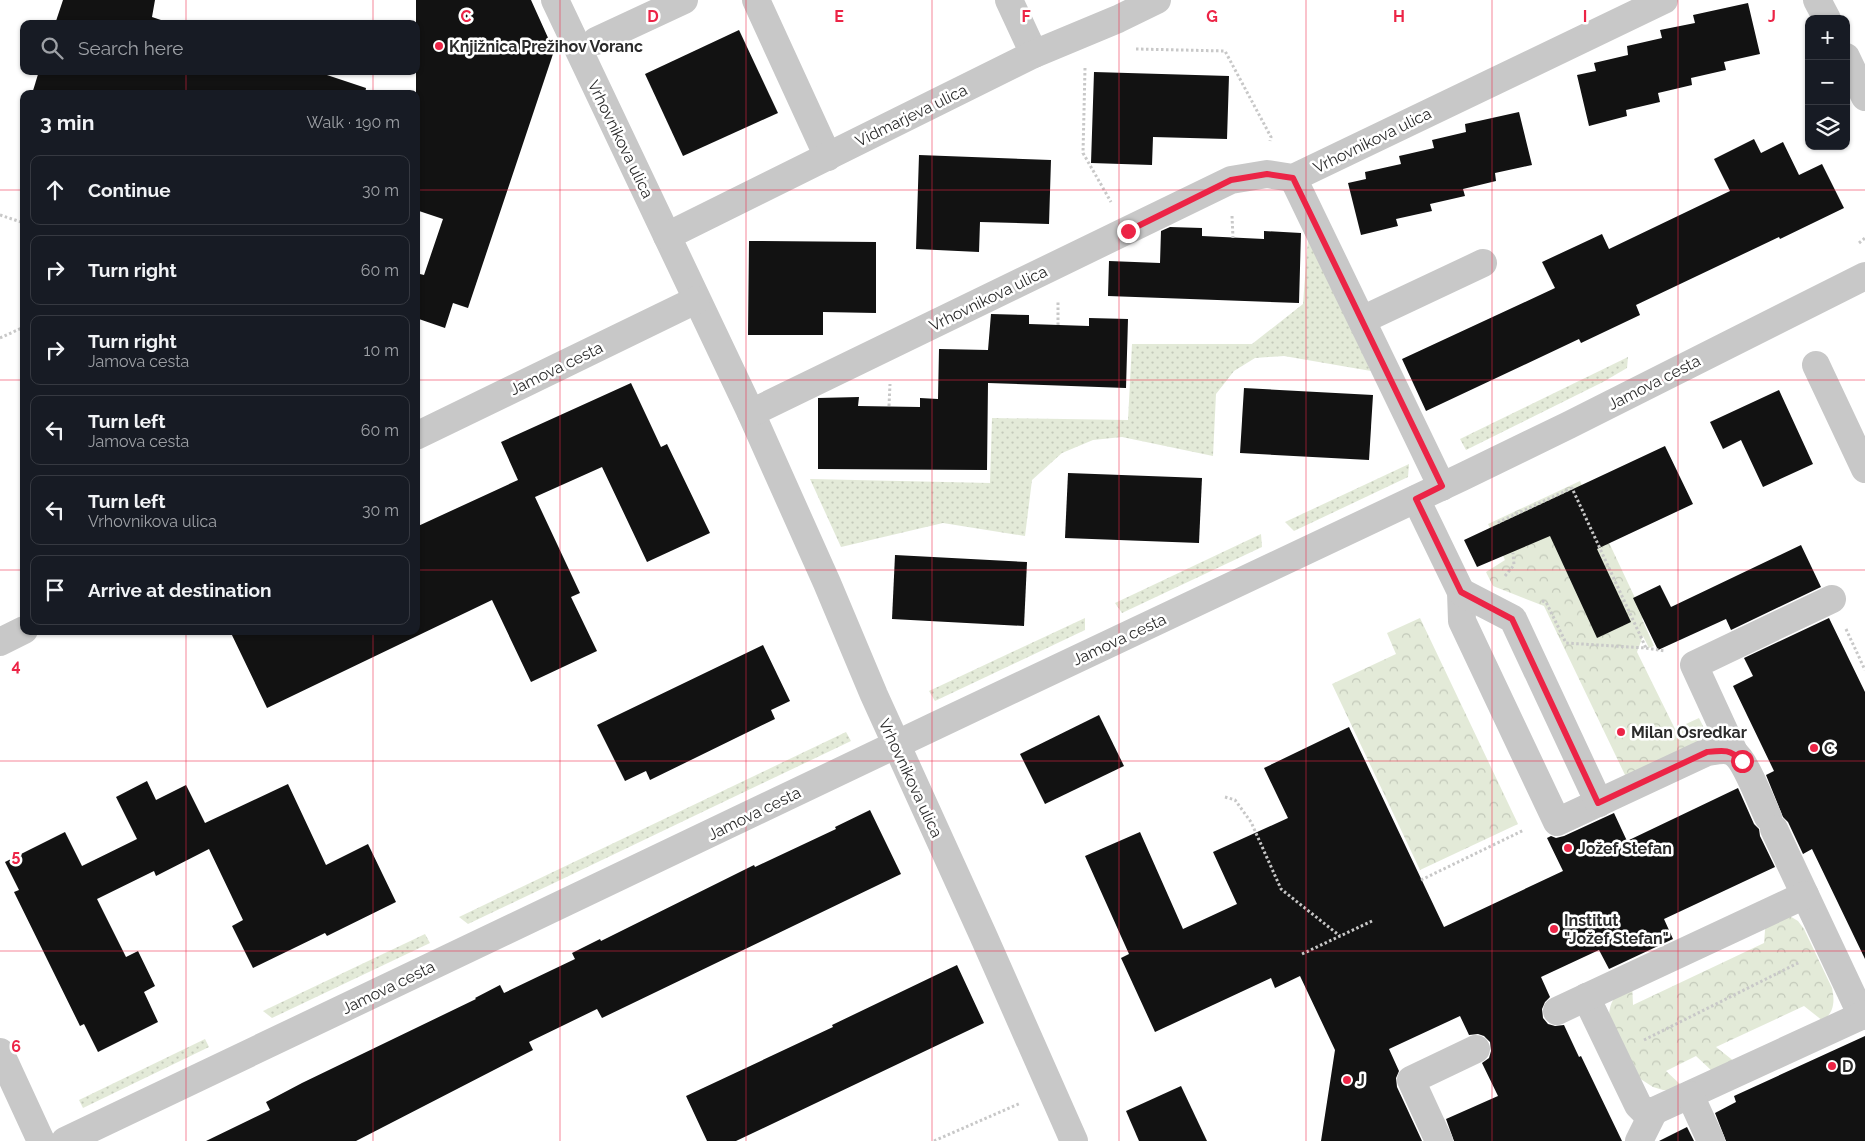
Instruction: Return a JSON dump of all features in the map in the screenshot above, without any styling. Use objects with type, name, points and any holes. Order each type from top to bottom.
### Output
[{"type":"street","name":"Vrhovnikova ulica","points":[[555,0],[751,414],[827,583],[896,745],[1074,1141]]},
{"type":"street","points":[[596,41],[684,0]]},
{"type":"street","points":[[756,0],[828,157]]},
{"type":"street","points":[[1010,0],[1034,54]]},
{"type":"street","name":"Vidmarjeva ulica","points":[[668,236],[1034,54],[1118,19],[1157,0]]},
{"type":"street","name":"Vrhovnikova ulica","points":[[751,414],[1231,180],[1267,174],[1293,178],[1664,0]]},
{"type":"street","points":[[1817,0],[1825,15]]},
{"type":"street","points":[[1847,60],[1865,97]]},
{"type":"street","points":[[1293,178],[1442,486]]},
{"type":"street","points":[[1362,320],[1483,263]]},
{"type":"street","name":"Jamova cesta","points":[[65,1141],[1416,499],[1555,432],[1865,276]]},
{"type":"street","name":"Jamova cesta","points":[[420,434],[696,300]]},
{"type":"street","points":[[1816,365],[1865,469]]},
{"type":"street","points":[[1416,499],[1461,592],[1462,621],[1557,822],[1707,752],[1721,750],[1734,752]]},
{"type":"street","points":[[1461,592],[1512,619],[1598,803]]},
{"type":"street","points":[[1586,997],[1613,1056],[1638,1105],[1644,1111],[1654,1111],[1863,1015],[1742,761],[1734,752],[1694,665],[1832,599]]},
{"type":"street","points":[[0,642],[20,632]]},
{"type":"street","points":[[1557,1011],[1805,895]]},
{"type":"street","points":[[1440,1141],[1411,1080],[1476,1049]]},
{"type":"street","points":[[0,1052],[41,1141]]},
{"type":"street","points":[[1690,1094],[1711,1141]]},
{"type":"street","points":[[1639,1141],[1654,1111]]},
{"type":"path","points":[[1134,49],[1225,50],[1271,138],[1267,174]]},
{"type":"path","points":[[1086,64],[1083,153],[1128,231]]},
{"type":"path","points":[[0,216],[20,222]]},
{"type":"path","points":[[0,338],[20,329]]},
{"type":"path","points":[[1500,523],[1572,488],[1646,648]]},
{"type":"path","points":[[1498,582],[1511,571],[1514,565],[1513,553]]},
{"type":"path","points":[[1832,599],[1865,670]]},
{"type":"path","points":[[1225,797],[1235,800],[1251,822],[1281,888],[1340,936]]},
{"type":"path","points":[[1421,880],[1554,816]]},
{"type":"path","points":[[1302,954],[1372,921]]},
{"type":"path","points":[[1613,1056],[1830,948]]},
{"type":"path","points":[[934,1141],[1051,1090]]},
{"type":"green space","points":[[1308,238],[1371,371],[1284,356],[1255,358],[1234,371],[1216,394],[1213,456],[1122,437],[1093,440],[1062,453],[1032,480],[1025,536],[943,523],[841,547],[810,479],[990,483],[992,418],[1128,420],[1132,344],[1252,344],[1303,304]]},
{"type":"green space","points":[[1628,357],[1627,368],[1603,382],[1466,450],[1460,439]]},
{"type":"green space","points":[[1409,464],[1408,477],[1294,531],[1285,522]]},
{"type":"green space","points":[[1580,481],[1644,617],[1642,619],[1654,646],[1649,648],[1643,636],[1637,652],[1675,729],[1699,718],[1710,740],[1626,777],[1544,606],[1493,586],[1486,572],[1505,560],[1488,524]]},
{"type":"green space","points":[[1261,534],[1262,547],[1122,613],[1115,603]]},
{"type":"green space","points":[[1085,618],[1085,630],[935,701],[929,691]]},
{"type":"green space","points":[[1420,618],[1518,824],[1420,870],[1332,684],[1396,654],[1387,633]]},
{"type":"green space","points":[[846,732],[851,741],[468,924],[459,917]]},
{"type":"green space","points":[[1788,915],[1798,921],[1804,929],[1832,988],[1833,1006],[1827,1018],[1823,1021],[1804,1006],[1716,1047],[1735,1062],[1713,1072],[1696,1056],[1666,1071],[1682,1086],[1673,1090],[1653,1087],[1639,1078],[1609,1019],[1609,1012],[1615,997],[1632,982],[1633,1005],[1764,943],[1766,918]]},
{"type":"green space","points":[[425,934],[430,943],[272,1018],[263,1011]]},
{"type":"green space","points":[[205,1039],[209,1047],[83,1108],[79,1100]]},
{"type":"building","points":[[63,0],[155,0],[152,17],[161,20],[56,20]]},
{"type":"building","points":[[416,0],[531,0],[554,51],[468,308],[453,303],[445,328],[420,319],[420,274],[424,275],[443,219],[420,211],[420,90],[416,90],[416,75],[420,75],[420,20],[416,20]]},
{"type":"building","points":[[1748,3],[1760,54],[1724,62],[1726,70],[1691,78],[1692,85],[1658,93],[1660,102],[1626,110],[1627,116],[1589,126],[1577,75],[1596,71],[1594,63],[1628,55],[1627,46],[1662,38],[1660,30],[1695,23],[1693,15]]},
{"type":"building","points":[[739,30],[778,113],[683,156],[645,74]]},
{"type":"building","points":[[1094,72],[1229,76],[1227,139],[1153,137],[1152,165],[1091,163]]},
{"type":"building","points":[[38,75],[327,75],[366,88],[366,90],[33,90]]},
{"type":"building","points":[[1519,112],[1532,165],[1495,173],[1496,181],[1463,189],[1465,196],[1430,204],[1432,211],[1396,219],[1398,226],[1361,235],[1348,183],[1366,179],[1365,172],[1401,164],[1399,156],[1434,148],[1432,140],[1466,132],[1465,124]]},
{"type":"building","points":[[1754,139],[1761,153],[1783,142],[1799,175],[1822,164],[1844,208],[1636,305],[1640,315],[1581,343],[1579,339],[1426,411],[1402,359],[1555,288],[1542,262],[1602,234],[1609,249],[1730,191],[1714,159]]},
{"type":"building","points":[[919,155],[1051,160],[1049,224],[980,222],[979,252],[916,249]]},
{"type":"building","points":[[1170,227],[1202,228],[1202,236],[1264,239],[1264,231],[1301,233],[1299,303],[1108,296],[1109,261],[1160,263],[1161,231]]},
{"type":"building","points":[[749,241],[876,242],[876,313],[823,312],[823,335],[748,335]]},
{"type":"building","points":[[991,314],[1029,315],[1029,324],[1089,326],[1089,318],[1128,319],[1126,388],[988,383],[987,470],[818,469],[818,398],[859,397],[858,406],[920,407],[920,398],[938,399],[939,349],[988,350]]},
{"type":"building","points":[[631,383],[661,447],[667,444],[710,533],[647,562],[602,467],[535,497],[580,593],[571,597],[597,651],[531,682],[492,600],[420,635],[420,525],[518,480],[501,442]]},
{"type":"building","points":[[1244,388],[1373,395],[1369,460],[1240,453]]},
{"type":"building","points":[[1779,390],[1813,464],[1763,487],[1741,440],[1723,449],[1710,422]]},
{"type":"building","points":[[1665,446],[1693,504],[1597,549],[1631,622],[1597,638],[1550,536],[1477,567],[1464,540]]},
{"type":"building","points":[[1068,473],[1202,478],[1199,543],[1065,538]]},
{"type":"building","points":[[1801,545],[1821,587],[1731,630],[1726,619],[1658,650],[1633,598],[1660,585],[1671,607]]},
{"type":"building","points":[[895,555],[1027,562],[1024,626],[892,619]]},
{"type":"building","name":"C","points":[[1829,618],[1865,692],[1865,959],[1812,849],[1803,854],[1788,822],[1783,817],[1766,775],[1774,771],[1733,686],[1753,676],[1744,658]]},
{"type":"building","points":[[232,635],[419,635],[267,708]]},
{"type":"building","points":[[763,645],[790,701],[771,710],[775,719],[650,780],[646,771],[625,781],[597,725]]},
{"type":"building","points":[[1099,715],[1124,766],[1045,804],[1020,754]]},
{"type":"building","points":[[1349,727],[1444,927],[1563,871],[1547,838],[1551,836],[1556,838],[1564,836],[1614,813],[1627,841],[1738,788],[1754,824],[1759,829],[1760,836],[1775,867],[1664,919],[1673,939],[1609,969],[1599,950],[1541,977],[1550,997],[1542,1009],[1543,1018],[1548,1024],[1555,1026],[1564,1025],[1622,1141],[1454,1141],[1446,1119],[1498,1096],[1482,1063],[1489,1058],[1491,1051],[1490,1042],[1484,1036],[1478,1034],[1469,1035],[1460,1016],[1389,1049],[1399,1071],[1396,1078],[1397,1087],[1422,1141],[1321,1141],[1335,1050],[1300,976],[1275,988],[1271,978],[1155,1032],[1121,958],[1129,954],[1085,856],[1140,832],[1183,929],[1237,904],[1213,852],[1288,818],[1264,768]]},
{"type":"building","points":[[147,781],[156,800],[186,785],[205,823],[288,784],[326,865],[368,844],[396,902],[327,936],[325,933],[253,968],[232,926],[243,920],[209,849],[156,876],[154,871],[97,899],[126,957],[138,951],[155,986],[144,992],[158,1022],[98,1052],[84,1024],[80,1026],[14,892],[19,890],[5,862],[65,832],[82,866],[137,839],[116,797]]},
{"type":"building","points":[[870,810],[901,874],[602,1018],[597,1009],[529,1042],[533,1050],[356,1141],[206,1141],[270,1110],[266,1102],[302,1083],[476,999],[500,985],[504,993],[575,959],[572,953],[600,939],[601,941],[754,865],[755,867],[836,829],[835,827]]},
{"type":"building","points":[[957,965],[984,1023],[736,1141],[707,1141],[686,1096],[833,1027],[832,1025]]},
{"type":"building","name":"D","points":[[1865,1036],[1865,1141],[1726,1141],[1715,1113],[1736,1102],[1734,1096]]},
{"type":"building","points":[[1181,1086],[1207,1141],[1139,1141],[1126,1111]]},
{"type":"building","points":[[1687,1127],[1694,1141],[1659,1141]]},
{"type":"place","name":"Knjižnica Prežihov Voranc","points":[[439,46]]},
{"type":"place","name":"Milan Osredkar","points":[[1621,732]]},
{"type":"place","name":"C","points":[[1814,748]]},
{"type":"place","name":"Jožef Stefan","points":[[1568,848]]},
{"type":"place","name":"Institut \"Jožef Stefan\"","points":[[1554,929]]},
{"type":"place","name":"D","points":[[1832,1066]]},
{"type":"place","name":"J","points":[[1347,1080]]},
{"type":"route","points":[[1128,231],[1231,180],[1267,174],[1293,178],[1442,486],[1416,499],[1437,543],[1461,592],[1512,619],[1598,803],[1707,752],[1721,750],[1734,752],[1742,761]]}]
